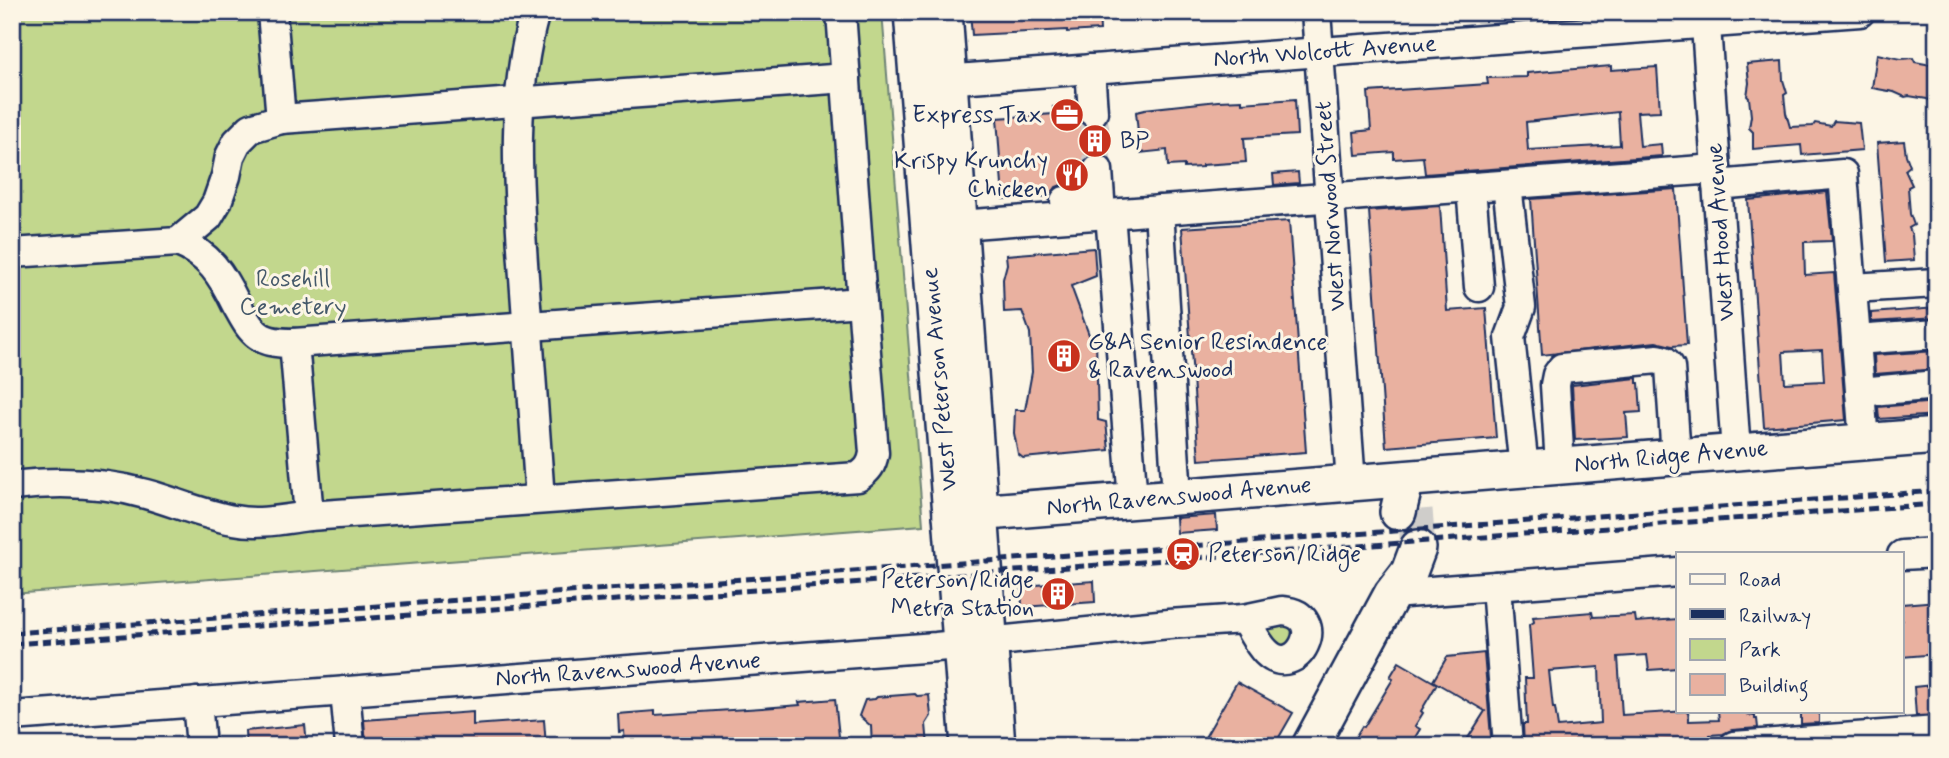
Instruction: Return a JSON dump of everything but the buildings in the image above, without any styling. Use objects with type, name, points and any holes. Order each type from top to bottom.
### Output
[{"type":"main road","name":"West Peterson Avenue","points":[[912,12],[933,81],[959,225],[966,514]]},
{"type":"main road","name":"West Peterson Avenue","points":[[944,12],[933,81],[975,644],[969,746]]},
{"type":"main road","name":"North Ridge Avenue","points":[[1406,500],[1524,469],[1937,436]]},
{"type":"main road","name":"North Ravenswood Avenue","points":[[966,514],[1351,483],[1406,500]]},
{"type":"main road","points":[[1310,746],[1392,594],[1400,564],[1409,548]]},
{"type":"main road","name":"West Peterson Avenue","points":[[975,644],[997,746]]},
{"type":"street","points":[[272,12],[281,119]]},
{"type":"street","points":[[535,12],[519,102],[517,156],[540,499]]},
{"type":"street","points":[[12,486],[70,483],[108,487],[143,493],[236,521],[263,522],[309,516],[858,477],[873,463],[874,453],[841,12]]},
{"type":"street","name":"West Norwood Street","points":[[1316,12],[1351,483]]},
{"type":"street","name":"North Wolcott Avenue","points":[[933,81],[1320,52],[1705,18],[1860,12]]},
{"type":"street","name":"West Hood Avenue","points":[[1705,18],[1736,452]]},
{"type":"street","points":[[1090,69],[1093,112]]},
{"type":"street","points":[[178,242],[208,217],[237,142],[251,128],[281,119],[846,78]]},
{"type":"street","points":[[1048,202],[1100,199],[1098,170]]},
{"type":"street","points":[[959,225],[1471,187],[1843,174],[1864,442]]},
{"type":"street","points":[[1507,185],[1521,307],[1510,337],[1524,469]]},
{"type":"street","points":[[1471,187],[1479,287]]},
{"type":"street","points":[[1158,210],[1177,496]]},
{"type":"street","points":[[1110,214],[1133,500]]},
{"type":"street","points":[[12,253],[178,242],[193,248],[221,275],[243,317],[258,335],[276,343],[862,302]]},
{"type":"street","points":[[1852,288],[1937,283]]},
{"type":"street","points":[[1856,340],[1937,334]]},
{"type":"street","points":[[294,343],[309,516]]},
{"type":"street","points":[[1560,466],[1555,385],[1562,368],[1658,359],[1665,360],[1670,368],[1676,457]]},
{"type":"street","points":[[1860,391],[1937,385]]},
{"type":"street","points":[[1904,555],[1937,552]]},
{"type":"street","points":[[1392,594],[1676,572]]},
{"type":"street","points":[[1496,586],[1508,746]]},
{"type":"street","name":"North Ravenswood Avenue","points":[[12,716],[975,644],[1244,618]]},
{"type":"street","points":[[345,691],[350,746]]},
{"type":"street","points":[[197,702],[201,746]]},
{"type":"street","points":[[1734,746],[1937,731]]},
{"type":"green space","name":"Rosehill Cemetery","points":[[12,12],[882,12],[923,525],[12,594]]},
{"type":"green space","points":[[1276,623],[1290,626],[1294,632],[1294,640],[1278,649],[1267,634],[1270,627]]},
{"type":"tunnel","points":[[1093,112],[1098,170]]},
{"type":"tunnel","points":[[1415,510],[1418,548]]},
{"type":"railway","points":[[12,633],[1937,491]]},
{"type":"railway","points":[[12,644],[1937,504]]},
{"type":"place","name":"Express Tax","points":[[1067,115]]},
{"type":"place","name":"BP","points":[[1095,141]]},
{"type":"place","name":"Krispy Krunchy Chicken","points":[[1072,175]]},
{"type":"place","name":"G&A Senior Resindence & Ravenswood","points":[[1064,356]]},
{"type":"place","name":"Peterson/Ridge","points":[[1183,554]]},
{"type":"place","name":"Peterson/Ridge Metra Station","points":[[1058,594]]}]
